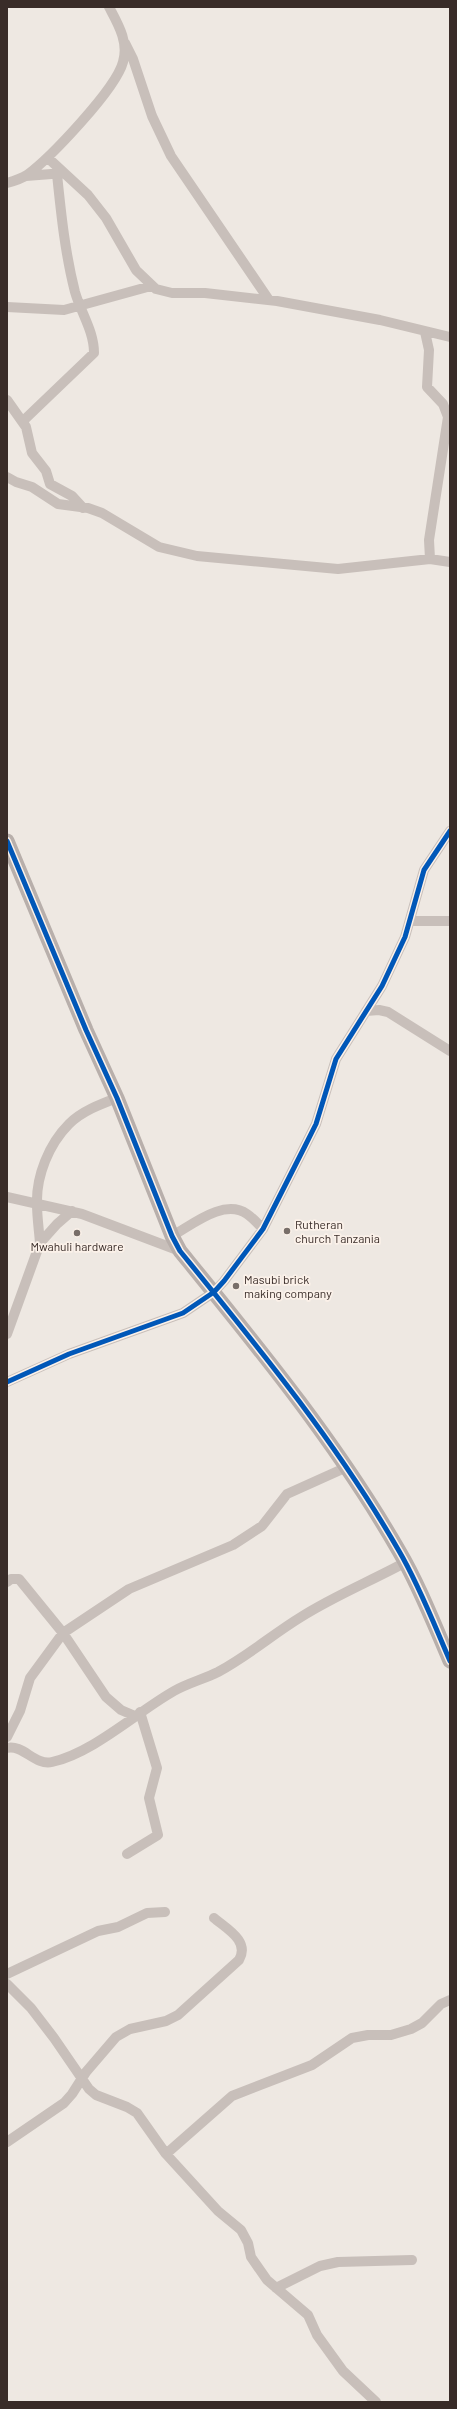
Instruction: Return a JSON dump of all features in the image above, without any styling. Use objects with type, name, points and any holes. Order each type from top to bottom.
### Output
[{"type":"street","points":[[109,7],[124,43],[133,59],[152,116],[171,156],[269,300]]},
{"type":"street","points":[[26,176],[48,158],[115,80],[124,61],[124,43]]},
{"type":"street","points":[[48,158],[61,173],[101,211],[136,270],[151,286],[172,293],[206,293],[269,300],[380,320],[450,337]]},
{"type":"street","points":[[7,183],[26,176],[61,173]]},
{"type":"street","points":[[23,421],[94,353],[91,332],[80,306],[64,242],[61,173]]},
{"type":"street","points":[[9,305],[54,310],[80,306],[151,286]]},
{"type":"street","points":[[425,332],[429,350],[427,386],[443,404],[448,417],[429,540],[430,559]]},
{"type":"street","points":[[7,400],[28,430],[32,453],[46,471],[50,484],[72,496],[83,508]]},
{"type":"street","points":[[7,477],[21,484],[32,487],[58,504],[95,510],[113,518],[139,537],[159,547],[197,556],[338,569],[430,559],[450,562]]},
{"type":"street","points":[[7,1382],[69,1354],[183,1313],[214,1292],[248,1251],[263,1229],[316,1124],[336,1059],[382,986],[411,921],[424,870],[450,830]]},
{"type":"street","points":[[8,844],[86,1030],[117,1098],[172,1236],[180,1251],[303,1403],[347,1467],[406,1562],[450,1661]]},
{"type":"street","points":[[411,921],[450,921]]},
{"type":"street","points":[[366,1011],[379,1010],[388,1012],[450,1050]]},
{"type":"street","points":[[40,1244],[37,1203],[41,1171],[48,1154],[64,1130],[85,1112],[117,1098]]},
{"type":"street","points":[[7,1197],[72,1211],[131,1231],[180,1251]]},
{"type":"street","points":[[172,1236],[216,1211],[225,1209],[246,1213],[263,1229]]},
{"type":"street","points":[[7,1334],[40,1244],[56,1224],[72,1211]]},
{"type":"street","points":[[7,1737],[20,1711],[30,1678],[63,1633],[129,1589],[233,1545],[262,1526],[287,1494],[347,1467]]},
{"type":"street","points":[[7,1748],[17,1748],[40,1761],[51,1763],[104,1738],[137,1714],[175,1690],[217,1672],[244,1657],[301,1616],[330,1600],[366,1584],[406,1562]]},
{"type":"street","points":[[7,1582],[11,1579],[19,1579],[63,1633],[106,1697],[121,1710],[137,1714]]},
{"type":"street","points":[[126,1854],[158,1835],[149,1798],[157,1768],[137,1714]]},
{"type":"street","points":[[7,1974],[38,1961],[98,1931],[118,1927],[147,1913],[165,1912]]},
{"type":"street","points":[[7,2142],[64,2103],[116,2036],[130,2029],[166,2021],[178,2015],[239,1960],[243,1949],[241,1942],[214,1918]]},
{"type":"street","points":[[7,1984],[31,2008],[54,2038],[81,2081],[96,2095],[134,2110],[166,2154],[218,2211],[241,2230],[248,2243],[252,2257],[276,2288],[308,2315],[317,2335],[343,2371],[376,2402]]},
{"type":"street","points":[[166,2154],[232,2096],[312,2065],[352,2038],[368,2035],[392,2035],[411,2030],[422,2023],[441,2004],[450,2000]]},
{"type":"street","points":[[276,2288],[320,2266],[338,2262],[352,2260],[412,2260]]},
{"type":"cycle path","points":[[7,1382],[69,1354],[183,1313],[214,1292],[224,1281],[263,1229],[305,1146],[316,1124],[336,1059],[382,986],[405,937],[424,870],[450,831]]},
{"type":"cycle path","points":[[7,841],[86,1030],[117,1098],[172,1236],[180,1251],[296,1396],[350,1472],[375,1511],[413,1577],[450,1661]]},
{"type":"place","name":"Rutheran church Tanzania","points":[[287,1231]]},
{"type":"place","name":"Mwahuli hardware","points":[[77,1233]]},
{"type":"place","name":"Masubi brick making company","points":[[236,1286]]}]
